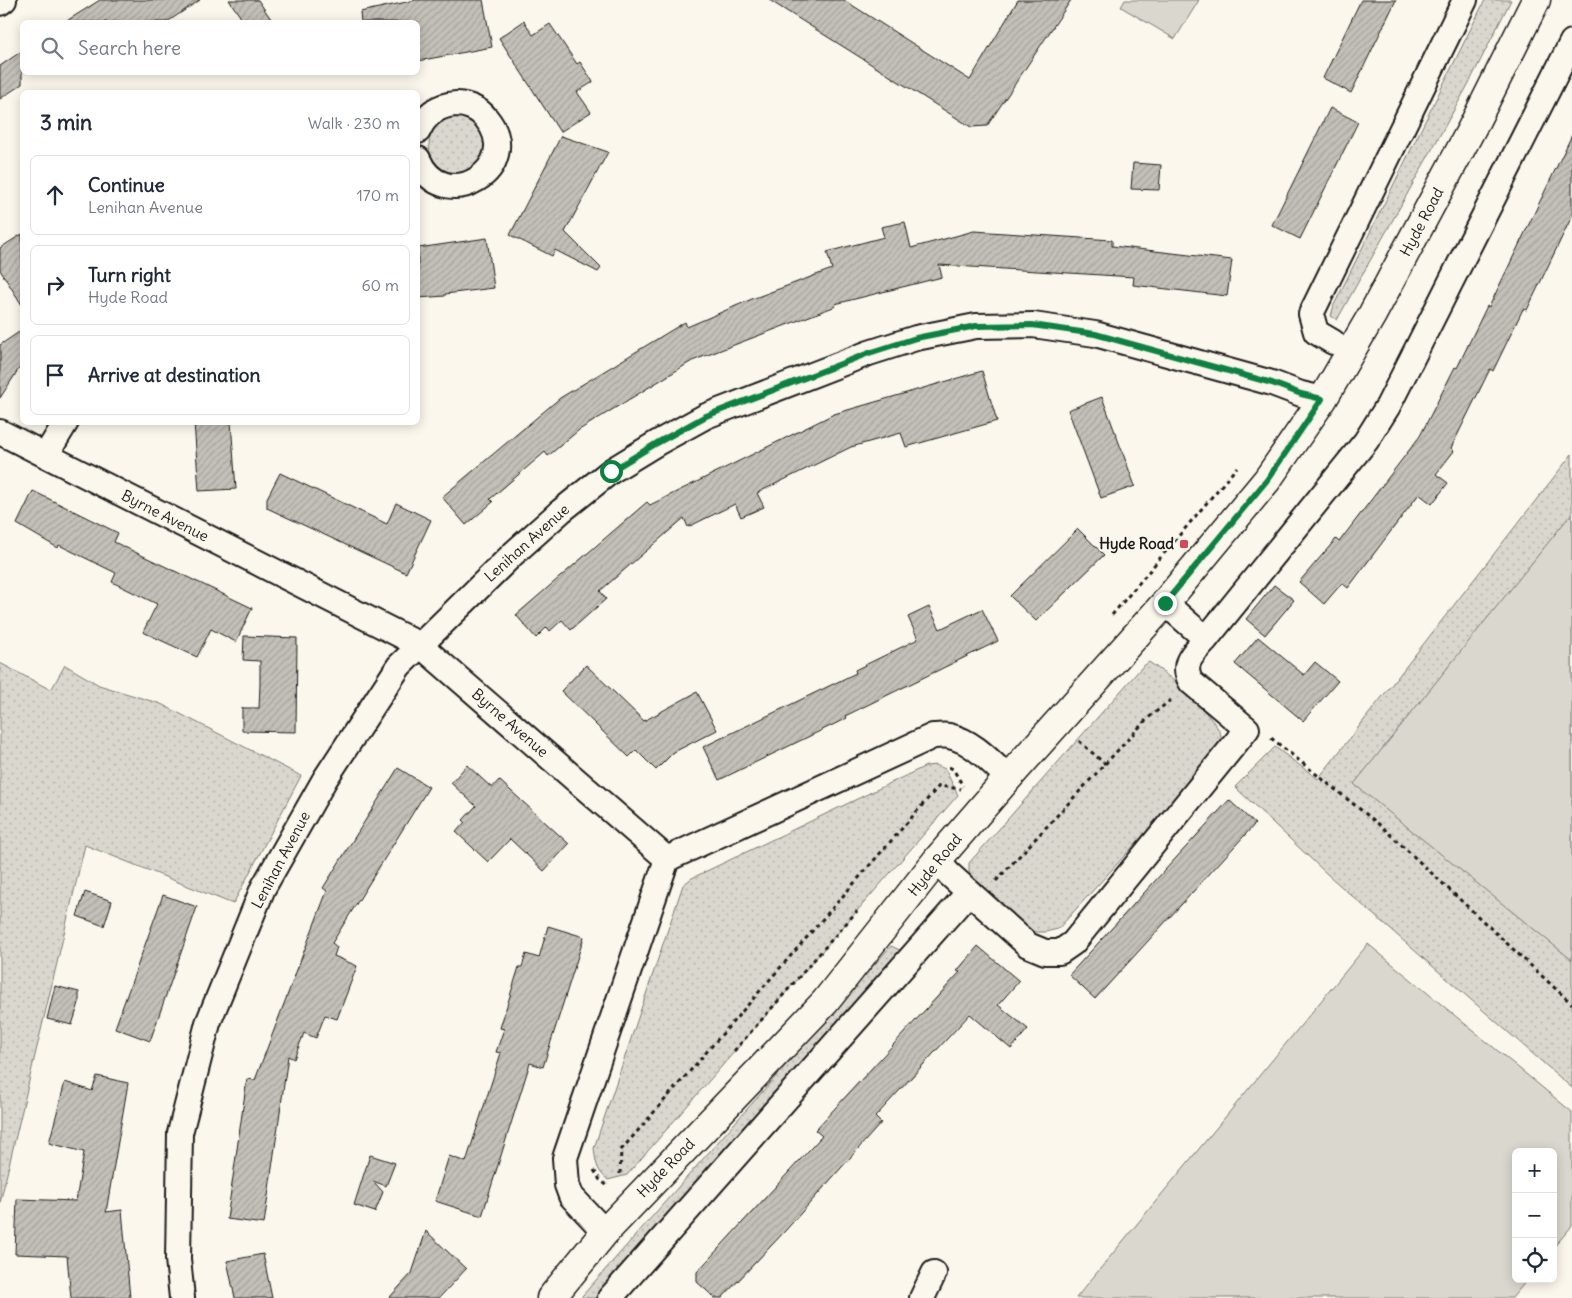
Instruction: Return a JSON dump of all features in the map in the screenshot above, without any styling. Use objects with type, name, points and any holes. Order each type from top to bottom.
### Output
[{"type":"street","points":[[0,3],[4,0]]},
{"type":"street","points":[[1333,342],[1316,332],[1311,314],[1465,0]]},
{"type":"street","name":"Hyde Road","points":[[550,1298],[597,1225],[825,1002],[937,860],[999,770],[1165,603],[1267,480],[1322,399],[1372,315],[1472,128],[1536,0]]},
{"type":"street","points":[[937,860],[1028,945],[1045,952],[1060,952],[1073,942],[1247,729],[1191,682],[1186,673],[1188,660],[1366,441],[1388,406],[1572,42]]},
{"type":"street","points":[[420,128],[434,110],[446,105],[459,104],[472,107],[483,114],[491,124],[496,136],[497,148],[494,161],[488,172],[478,180],[466,185],[453,186],[440,183],[429,177],[420,166]]},
{"type":"street","name":"Lenihan Avenue","points":[[182,1298],[178,1259],[180,1133],[208,1023],[263,888],[325,779],[399,666],[514,553],[561,511],[611,471],[706,416],[869,353],[916,338],[976,326],[1032,325],[1095,334],[1272,383],[1301,394],[1322,399]]},
{"type":"street","points":[[46,455],[64,425]]},
{"type":"street","name":"Byrne Avenue","points":[[0,432],[420,645],[667,859]]},
{"type":"street","points":[[1165,603],[1206,639]]},
{"type":"street","points":[[597,1225],[571,1196],[567,1185],[565,1158],[667,859],[933,736],[948,736],[966,742],[999,770]]},
{"type":"street","points":[[610,1298],[974,896]]},
{"type":"street","points":[[922,1298],[934,1273]]},
{"type":"path","points":[[1110,618],[1243,460]]},
{"type":"path","points":[[974,896],[1147,719],[1191,682]]},
{"type":"path","points":[[1247,729],[1265,733],[1382,826],[1572,1004]]},
{"type":"path","points":[[1073,736],[1105,764]]},
{"type":"path","points":[[943,762],[953,769],[964,789]]},
{"type":"path","points":[[958,797],[964,789],[999,770]]},
{"type":"path","points":[[620,1176],[621,1150],[939,786],[964,789]]},
{"type":"path","points":[[730,1057],[859,908]]},
{"type":"path","points":[[593,1169],[600,1180],[613,1190],[597,1225]]},
{"type":"shaded area","points":[[1125,0],[1199,0],[1175,39],[1121,7]]},
{"type":"shaded area","points":[[1485,0],[1511,0],[1469,83],[1337,320],[1331,316],[1334,305]]},
{"type":"shaded area","points":[[457,117],[468,119],[477,125],[483,134],[485,145],[483,156],[477,165],[468,171],[457,173],[446,171],[437,165],[431,156],[429,145],[431,134],[437,125],[446,119]]},
{"type":"shaded area","points":[[1572,454],[1572,1088],[1327,874],[1235,787],[1275,747],[1318,779]]},
{"type":"shaded area","points":[[1572,513],[1572,960],[1354,784]]},
{"type":"shaded area","points":[[1149,662],[1184,690],[1207,714],[1220,731],[1220,745],[1205,767],[1058,929],[1034,932],[972,882],[969,863],[1142,667]]},
{"type":"shaded area","points":[[0,663],[51,690],[65,665],[99,685],[161,704],[301,776],[233,904],[85,845],[0,1203]]},
{"type":"shaded area","points":[[936,765],[945,769],[958,795],[627,1175],[608,1180],[597,1166],[594,1148],[683,885],[692,878],[926,766]]},
{"type":"shaded area","points":[[1368,944],[1572,1112],[1572,1226],[1557,1243],[1557,1148],[1512,1148],[1512,1283],[1525,1283],[1512,1298],[1076,1298]]},
{"type":"shaded area","points":[[891,946],[904,952],[602,1298],[582,1298],[582,1296]]},
{"type":"building","points":[[100,0],[200,0],[170,20],[68,20]]},
{"type":"building","points":[[229,0],[258,0],[272,20],[243,20]]},
{"type":"building","points":[[416,0],[483,0],[492,47],[420,61],[420,20],[361,20],[360,12]]},
{"type":"building","points":[[769,0],[844,0],[970,80],[1018,0],[1071,0],[987,126],[971,127]]},
{"type":"building","points":[[1361,0],[1396,0],[1351,93],[1323,78]]},
{"type":"building","points":[[524,21],[533,35],[550,24],[577,64],[580,62],[593,82],[577,92],[591,112],[560,132],[499,38]]},
{"type":"building","points":[[20,52],[22,84],[0,99],[0,66]]},
{"type":"building","points":[[1330,108],[1358,122],[1300,239],[1272,225]]},
{"type":"building","points":[[1572,135],[1572,216],[1527,310],[1523,309],[1493,371],[1490,369],[1451,448],[1454,451],[1436,474],[1448,483],[1432,504],[1419,494],[1348,588],[1342,583],[1324,604],[1299,582],[1336,539],[1339,542],[1420,436],[1455,367],[1457,368],[1487,306],[1489,307]]},
{"type":"building","points":[[561,136],[608,152],[565,232],[601,268],[598,272],[555,250],[552,256],[510,235]]},
{"type":"building","points":[[1133,163],[1161,165],[1159,190],[1131,189]]},
{"type":"building","points":[[905,222],[911,248],[974,231],[1112,240],[1112,246],[1232,260],[1227,296],[1133,285],[1134,277],[939,265],[942,277],[835,304],[836,306],[692,361],[579,430],[548,456],[545,452],[490,499],[493,502],[466,525],[442,497],[560,398],[685,322],[687,327],[752,299],[832,269],[827,252],[884,237],[881,227]]},
{"type":"building","points":[[20,235],[20,302],[0,270],[0,248]]},
{"type":"building","points":[[487,238],[494,288],[420,298],[420,248]]},
{"type":"building","points":[[20,331],[20,367],[0,398],[0,345]]},
{"type":"building","points":[[982,371],[997,421],[906,447],[901,433],[851,447],[757,493],[764,507],[741,517],[735,504],[688,527],[684,518],[600,591],[606,599],[571,630],[562,620],[550,631],[547,627],[536,638],[516,615],[647,502],[650,505],[834,414]]},
{"type":"building","points":[[1102,397],[1135,486],[1101,498],[1068,410]]},
{"type":"building","points":[[194,425],[231,425],[236,489],[199,491]]},
{"type":"building","points":[[280,473],[387,524],[396,503],[431,520],[406,573],[267,508],[267,498]]},
{"type":"building","points":[[33,491],[118,533],[114,542],[252,608],[236,642],[211,629],[197,657],[143,632],[157,604],[112,582],[116,573],[59,545],[58,548],[17,524]]},
{"type":"building","points":[[1078,529],[1104,555],[1036,621],[1010,596]]},
{"type":"building","points":[[1274,585],[1294,600],[1265,635],[1246,619]]},
{"type":"building","points":[[929,607],[940,629],[982,609],[998,641],[845,716],[847,718],[719,780],[703,747],[856,673],[855,670],[918,639],[908,617]]},
{"type":"building","points":[[244,636],[297,638],[296,732],[242,731],[242,708],[259,708],[260,684],[260,661],[243,660]]},
{"type":"building","points":[[1258,637],[1304,675],[1315,662],[1338,681],[1303,721],[1235,664]]},
{"type":"building","points":[[586,665],[644,721],[697,692],[717,730],[674,752],[656,770],[636,750],[629,757],[561,691]]},
{"type":"building","points":[[467,765],[492,788],[499,780],[569,844],[544,871],[510,839],[488,862],[456,832],[465,822],[463,820],[476,806],[451,783]]},
{"type":"building","points":[[398,768],[429,787],[332,943],[337,947],[334,956],[357,966],[337,1019],[325,1015],[316,1038],[304,1033],[294,1059],[288,1056],[264,1224],[227,1219],[247,1079],[255,1080],[327,891],[323,888]]},
{"type":"building","points":[[1229,800],[1255,824],[1095,999],[1069,975]]},
{"type":"building","points":[[85,892],[112,901],[104,926],[77,916]]},
{"type":"building","points":[[163,895],[197,907],[150,1041],[115,1028]]},
{"type":"building","points":[[548,926],[584,937],[543,1067],[530,1063],[482,1216],[435,1201],[449,1156],[466,1162],[501,1053],[496,1052],[504,1029],[500,1028],[519,967],[522,967],[526,954],[539,958]]},
{"type":"building","points":[[978,946],[1019,981],[998,1005],[1028,1029],[1011,1049],[970,1014],[875,1117],[881,1123],[785,1231],[722,1298],[715,1298],[697,1282],[697,1272],[822,1136],[815,1130],[960,972],[957,971]]},
{"type":"building","points":[[55,986],[79,992],[79,1003],[72,1025],[47,1019]]},
{"type":"building","points":[[97,1076],[128,1083],[106,1212],[122,1210],[130,1298],[71,1298],[67,1256],[15,1254],[17,1199],[76,1201],[84,1152],[49,1143],[65,1082],[92,1091]]},
{"type":"building","points":[[370,1155],[395,1163],[386,1186],[373,1181],[383,1192],[375,1212],[354,1205]]},
{"type":"building","points":[[426,1231],[466,1269],[439,1298],[389,1298],[412,1273]]},
{"type":"building","points":[[263,1254],[272,1298],[235,1298],[227,1261]]},
{"type":"place","name":"Hyde Road","points":[[1184,544]]},
{"type":"route","points":[[611,471],[706,416],[869,353],[916,338],[976,326],[1032,325],[1095,334],[1272,383],[1301,394],[1322,399],[1267,480],[1165,603]]}]
